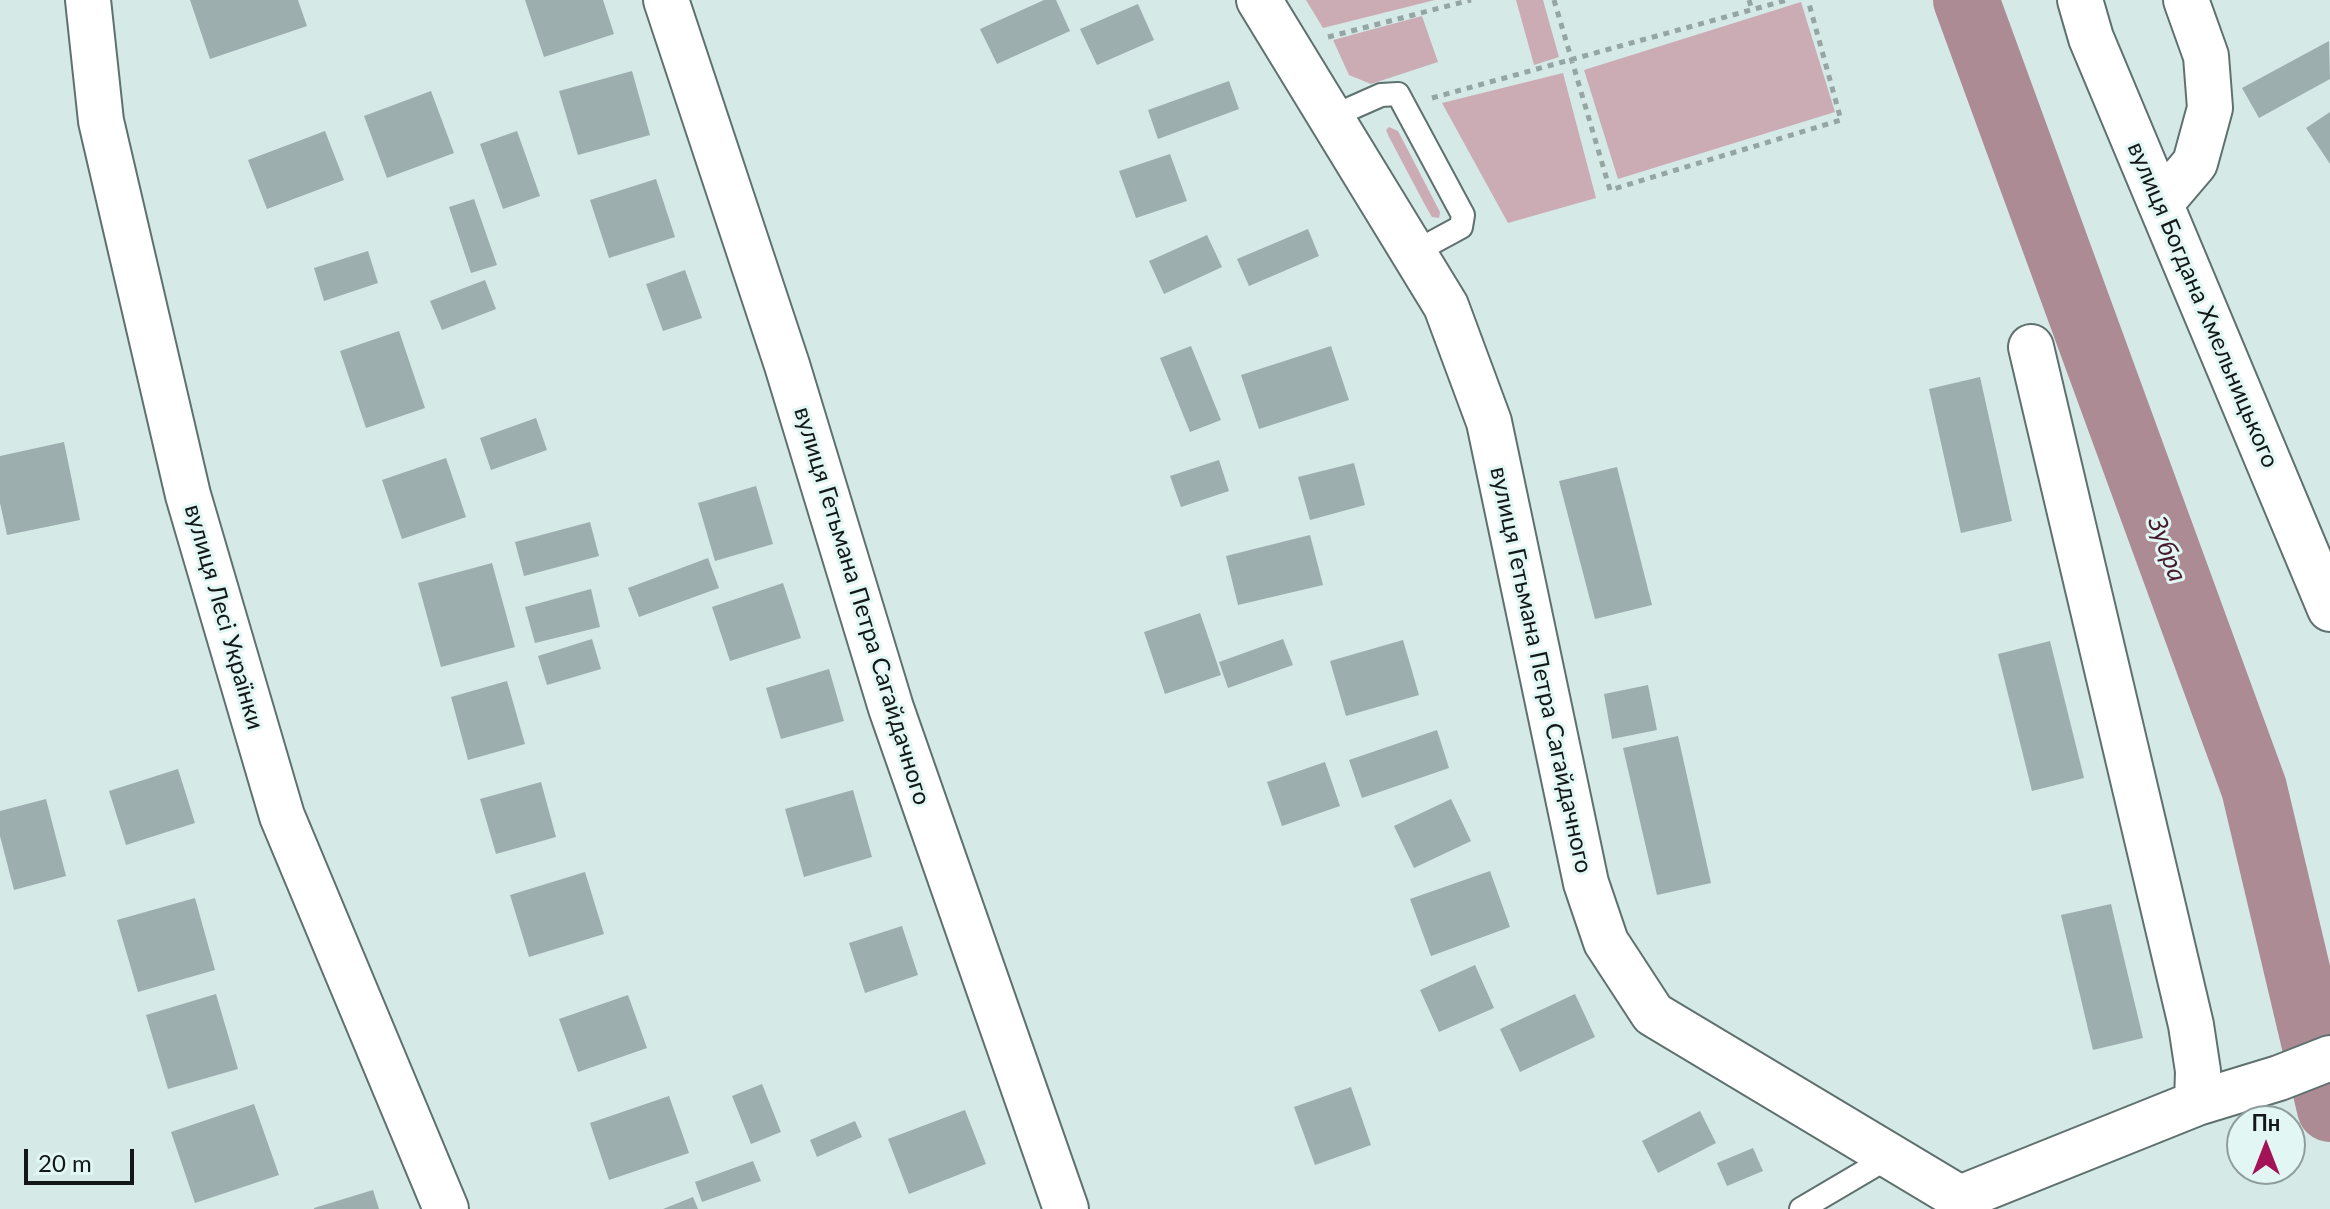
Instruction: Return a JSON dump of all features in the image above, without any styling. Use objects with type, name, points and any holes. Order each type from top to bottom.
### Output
[{"type":"street","name":"вулиця Лесі Українки","points":[[88,0],[101,121],[188,495],[282,816],[446,1209]]},
{"type":"street","name":"вулиця Гетьмана Петра Сагайдачного","points":[[666,0],[787,365],[891,708],[1066,1209]]},
{"type":"street","name":"вулиця Гетьмана Петра Сагайдачного","points":[[1259,0],[1446,306],[1489,422],[1586,883],[1606,942],[1653,1014],[1891,1156],[1963,1203]]},
{"type":"street","name":"вулиця Богдана Хмельницького","points":[[2080,0],[2091,38],[2330,609]]},
{"type":"street","points":[[2161,203],[2195,163],[2210,108],[2206,56],[2186,0]]},
{"type":"street","points":[[2031,347],[2191,1025],[2198,1071],[2197,1103]]},
{"type":"street","points":[[1963,1203],[2197,1103],[2279,1078],[2330,1058]]},
{"type":"lane","points":[[1329,118],[1389,93],[1398,94],[1463,215],[1461,227],[1413,253]]},
{"type":"lane","points":[[1801,1209],[1891,1156]]},
{"type":"path","points":[[1316,40],[1471,0]]},
{"type":"path","points":[[1554,0],[1610,190],[1841,120],[1808,0]]},
{"type":"path","points":[[1749,0],[1752,10]]},
{"type":"path","points":[[1404,106],[1787,0]]},
{"type":"shaded area","points":[[1306,0],[1435,0],[1323,28]]},
{"type":"shaded area","points":[[1516,0],[1543,0],[1559,57],[1534,65]]},
{"type":"shaded area","points":[[1801,2],[1835,112],[1618,179],[1584,70]]},
{"type":"shaded area","points":[[1422,16],[1438,62],[1371,84],[1349,75],[1333,40]]},
{"type":"shaded area","points":[[1563,73],[1596,198],[1508,223],[1442,103]]},
{"type":"shaded area","points":[[1389,127],[1398,131],[1440,212],[1439,218],[1432,217],[1425,205],[1389,137],[1386,130]]},
{"type":"building","points":[[190,0],[298,0],[307,26],[210,59]]},
{"type":"building","points":[[525,0],[603,0],[614,34],[544,57]]},
{"type":"building","points":[[1044,0],[1056,0],[1070,31],[997,64],[980,29]]},
{"type":"building","points":[[1138,4],[1154,40],[1097,65],[1080,29]]},
{"type":"building","points":[[2329,41],[2330,79],[2259,118],[2242,88]]},
{"type":"building","points":[[632,71],[650,135],[578,155],[559,91]]},
{"type":"building","points":[[1229,81],[1239,109],[1158,139],[1148,110]]},
{"type":"building","points":[[431,91],[454,153],[387,178],[364,116]]},
{"type":"building","points":[[2330,112],[2330,164],[2306,128]]},
{"type":"building","points":[[325,131],[344,180],[267,209],[248,160]]},
{"type":"building","points":[[517,131],[540,196],[503,209],[480,144]]},
{"type":"building","points":[[1170,154],[1187,201],[1136,218],[1119,171]]},
{"type":"building","points":[[656,179],[675,237],[609,258],[590,200]]},
{"type":"building","points":[[474,199],[497,265],[471,273],[449,207]]},
{"type":"building","points":[[1308,229],[1319,256],[1249,286],[1237,259]]},
{"type":"building","points":[[1207,235],[1222,267],[1164,294],[1149,261]]},
{"type":"building","points":[[368,251],[378,283],[324,301],[314,268]]},
{"type":"building","points":[[685,270],[702,318],[663,331],[646,284]]},
{"type":"building","points":[[485,280],[496,309],[442,330],[430,301]]},
{"type":"building","points":[[399,331],[425,408],[366,428],[340,351]]},
{"type":"building","points":[[1191,346],[1221,420],[1190,432],[1160,358]]},
{"type":"building","points":[[1331,346],[1349,400],[1259,429],[1241,375]]},
{"type":"building","points":[[1980,377],[2012,521],[1961,533],[1929,389]]},
{"type":"building","points":[[536,418],[547,450],[491,470],[480,438]]},
{"type":"building","points":[[64,442],[80,520],[7,535],[0,503],[0,456]]},
{"type":"building","points":[[446,458],[466,517],[402,539],[382,480]]},
{"type":"building","points":[[1219,460],[1229,491],[1181,507],[1170,476]]},
{"type":"building","points":[[1354,463],[1365,505],[1310,520],[1298,477]]},
{"type":"building","points":[[1617,467],[1652,605],[1595,619],[1559,481]]},
{"type":"building","points":[[756,486],[773,544],[715,561],[698,503]]},
{"type":"building","points":[[590,522],[599,556],[524,576],[515,542]]},
{"type":"building","points":[[1310,535],[1323,585],[1238,605],[1226,556]]},
{"type":"building","points":[[708,558],[719,588],[639,617],[628,588]]},
{"type":"building","points":[[492,563],[515,647],[441,667],[418,583]]},
{"type":"building","points":[[783,583],[801,638],[730,661],[712,607]]},
{"type":"building","points":[[591,589],[600,627],[535,643],[525,607]]},
{"type":"building","points":[[1200,613],[1221,675],[1165,694],[1144,632]]},
{"type":"building","points":[[592,639],[601,669],[547,685],[538,656]]},
{"type":"building","points":[[1283,639],[1293,665],[1228,688],[1219,662]]},
{"type":"building","points":[[1403,640],[1419,695],[1346,716],[1330,661]]},
{"type":"building","points":[[2050,641],[2084,778],[2032,791],[1998,654]]},
{"type":"building","points":[[829,669],[844,721],[781,739],[766,688]]},
{"type":"building","points":[[507,681],[525,744],[468,760],[451,697]]},
{"type":"building","points":[[1648,685],[1657,730],[1612,739],[1604,694]]},
{"type":"building","points":[[1437,730],[1449,768],[1362,798],[1349,760]]},
{"type":"building","points":[[1678,736],[1711,883],[1657,895],[1623,748]]},
{"type":"building","points":[[1325,762],[1340,806],[1282,826],[1267,782]]},
{"type":"building","points":[[178,769],[195,823],[126,845],[109,791]]},
{"type":"building","points":[[541,782],[556,837],[496,854],[480,799]]},
{"type":"building","points":[[853,790],[872,857],[804,877],[785,809]]},
{"type":"building","points":[[46,799],[66,876],[14,890],[0,836],[0,811]]},
{"type":"building","points":[[1451,799],[1471,841],[1414,868],[1394,826]]},
{"type":"building","points":[[1490,871],[1510,927],[1431,956],[1410,899]]},
{"type":"building","points":[[585,872],[604,934],[529,957],[510,895]]},
{"type":"building","points":[[195,898],[215,970],[138,992],[117,920]]},
{"type":"building","points":[[2111,904],[2143,1038],[2093,1050],[2061,915]]},
{"type":"building","points":[[902,926],[918,975],[865,993],[849,943]]},
{"type":"building","points":[[1475,965],[1494,1008],[1439,1032],[1420,990]]},
{"type":"building","points":[[216,994],[238,1069],[168,1089],[146,1015]]},
{"type":"building","points":[[1575,994],[1595,1037],[1520,1072],[1500,1029]]},
{"type":"building","points":[[628,995],[647,1048],[578,1072],[559,1019]]},
{"type":"building","points":[[762,1084],[781,1132],[751,1144],[732,1096]]},
{"type":"building","points":[[1351,1087],[1371,1145],[1315,1165],[1294,1107]]},
{"type":"building","points":[[669,1096],[689,1153],[609,1180],[590,1123]]},
{"type":"building","points":[[254,1104],[279,1175],[195,1203],[171,1132]]},
{"type":"building","points":[[965,1110],[986,1164],[909,1194],[888,1139]]},
{"type":"building","points":[[1700,1111],[1716,1143],[1658,1173],[1642,1141]]},
{"type":"building","points":[[855,1121],[862,1137],[817,1157],[810,1140]]},
{"type":"building","points":[[1753,1148],[1763,1171],[1727,1186],[1717,1163]]},
{"type":"building","points":[[753,1161],[761,1181],[702,1202],[695,1182]]},
{"type":"building","points":[[373,1190],[379,1209],[314,1209],[314,1208]]},
{"type":"building","points":[[693,1197],[698,1209],[663,1209]]},
{"type":"waterway","name":"Зубра","points":[[1966,0],[2254,788],[2330,1109]]}]
